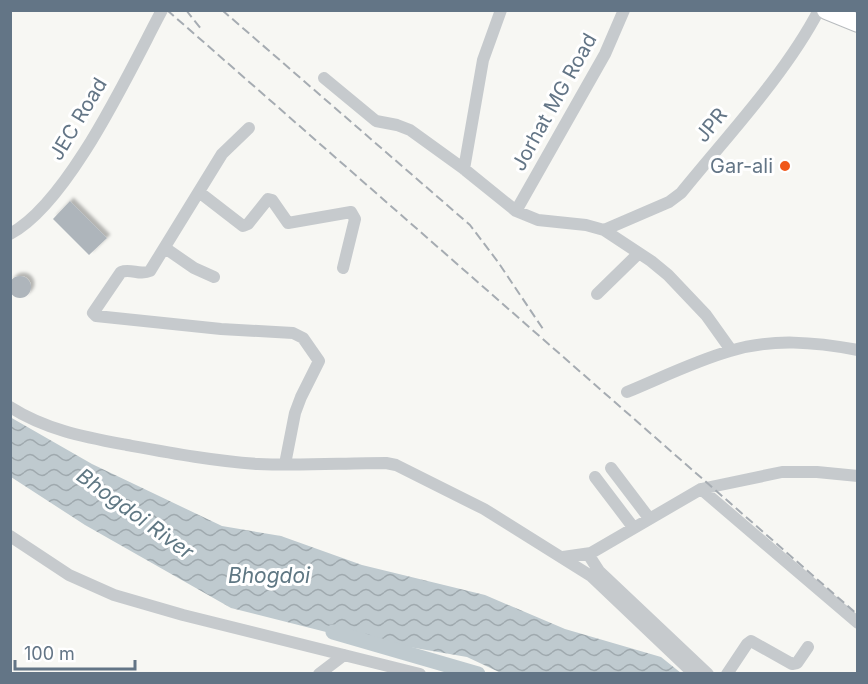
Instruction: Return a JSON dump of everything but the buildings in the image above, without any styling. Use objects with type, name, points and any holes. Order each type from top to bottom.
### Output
[{"type":"highway","points":[[826,10],[858,24]]},
{"type":"highway","points":[[846,10],[858,15]]},
{"type":"street","name":"JEC Road","points":[[10,234],[23,227],[45,206],[91,142],[162,10]]},
{"type":"street","points":[[464,169],[483,60],[501,10]]},
{"type":"street","name":"Jorhat MG Road","points":[[516,211],[604,54],[624,10]]},
{"type":"street","name":"JPR","points":[[604,230],[669,202],[681,193],[772,80],[807,32],[819,10]]},
{"type":"street","points":[[324,78],[376,121],[405,128],[464,169],[516,211],[538,220],[586,225],[604,230],[639,253],[658,266],[686,293],[716,327],[731,350]]},
{"type":"street","points":[[249,128],[222,154],[152,268],[147,273],[130,270],[121,272],[93,313],[96,316],[180,326],[300,335],[319,361],[295,413],[285,464]]},
{"type":"street","points":[[199,192],[243,226],[248,224],[268,199],[272,200],[288,223],[351,212],[355,219],[344,268]]},
{"type":"street","points":[[165,248],[194,268],[214,277]]},
{"type":"street","points":[[597,294],[639,253]]},
{"type":"street","points":[[627,392],[731,350],[793,342],[818,343],[858,350]]},
{"type":"street","points":[[10,407],[43,425],[81,436],[206,459],[285,464],[386,463],[396,465],[484,509],[563,557],[599,582],[694,674]]},
{"type":"street","points":[[611,468],[649,518]]},
{"type":"street","points":[[563,557],[588,554],[701,489],[782,472],[817,472],[858,476]]},
{"type":"street","points":[[595,477],[633,527]]},
{"type":"street","points":[[701,489],[858,623]]},
{"type":"street","points":[[10,536],[69,575],[114,595],[420,674]]},
{"type":"street","points":[[588,554],[599,571],[708,674]]},
{"type":"street","points":[[727,674],[751,641],[792,664],[797,663],[808,647]]},
{"type":"street","points":[[319,674],[344,655]]},
{"type":"water","name":"Bhogdoi","points":[[10,417],[92,464],[222,526],[281,536],[362,565],[485,595],[565,629],[661,657],[681,673],[501,673],[467,657],[334,634],[231,608],[85,525],[11,477]]},
{"type":"waterway","name":"Bhogdoi River","points":[[333,632],[478,674]]},
{"type":"railway","points":[[167,10],[858,615]]},
{"type":"railway","points":[[186,10],[202,30]]},
{"type":"railway","points":[[222,10],[470,225],[543,329]]},
{"type":"place","name":"Gar-ali","points":[[785,166]]}]
